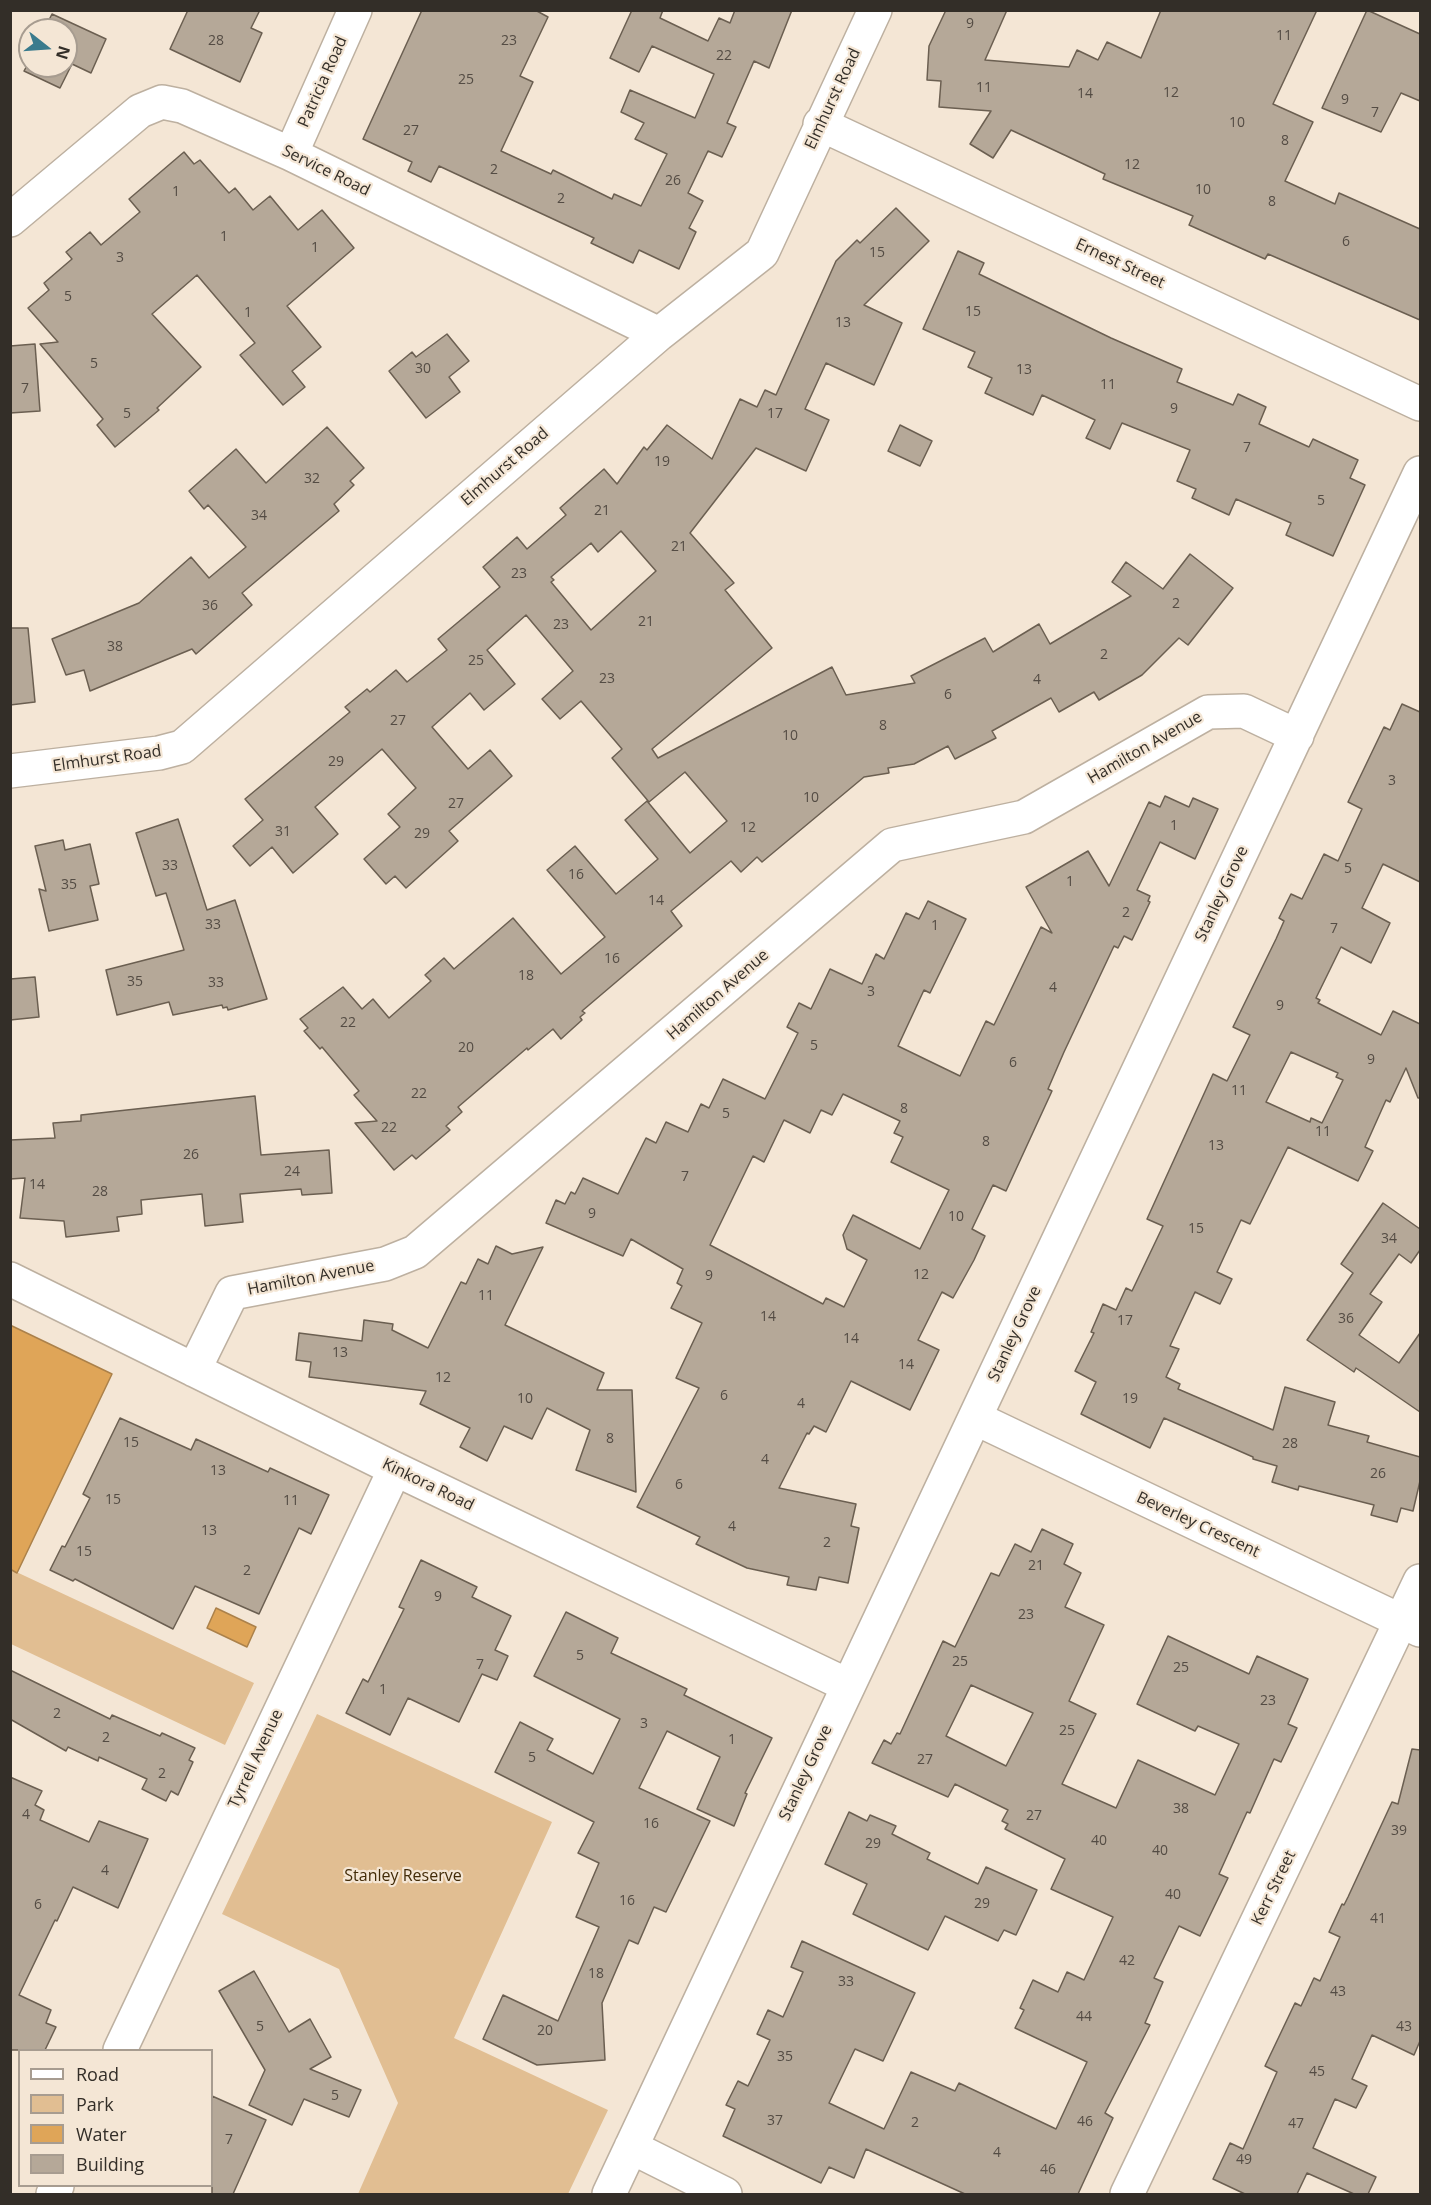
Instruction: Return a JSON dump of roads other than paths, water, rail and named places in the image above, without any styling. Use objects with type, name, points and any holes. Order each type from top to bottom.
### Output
[{"type":"street","name":"Patricia Road","points":[[291,153],[355,10]]},
{"type":"street","name":"Elmhurst Road","points":[[10,771],[159,753],[182,747],[659,334],[762,253],[820,124],[875,10]]},
{"type":"street","name":"Service Road","points":[[10,220],[140,111],[162,102],[182,106],[291,153],[659,334]]},
{"type":"street","name":"Ernest Street","points":[[820,124],[1420,404]]},
{"type":"street","name":"Stanley Grove","points":[[609,2194],[1420,473]]},
{"type":"street","name":"Hamilton Avenue","points":[[194,1370],[232,1293],[385,1264],[415,1252],[892,845],[1024,817],[1208,712],[1244,711],[1297,736]]},
{"type":"street","name":"Kinkora Road","points":[[10,1279],[395,1469],[847,1685]]},
{"type":"street","name":"Beverley Crescent","points":[[975,1418],[1411,1626]]},
{"type":"street","name":"Tyrrell Avenue","points":[[120,2049],[395,1469]]},
{"type":"street","name":"Kerr Street","points":[[1127,2194],[1411,1626],[1420,1581]]},
{"type":"street","points":[[631,2147],[725,2194]]},
{"type":"water","points":[[10,1325],[112,1374],[17,1573],[10,1569]]},
{"type":"water","points":[[216,1608],[256,1627],[247,1647],[207,1628]]},
{"type":"park label","name":"Stanley Reserve","points":[[403,1876]]}]
